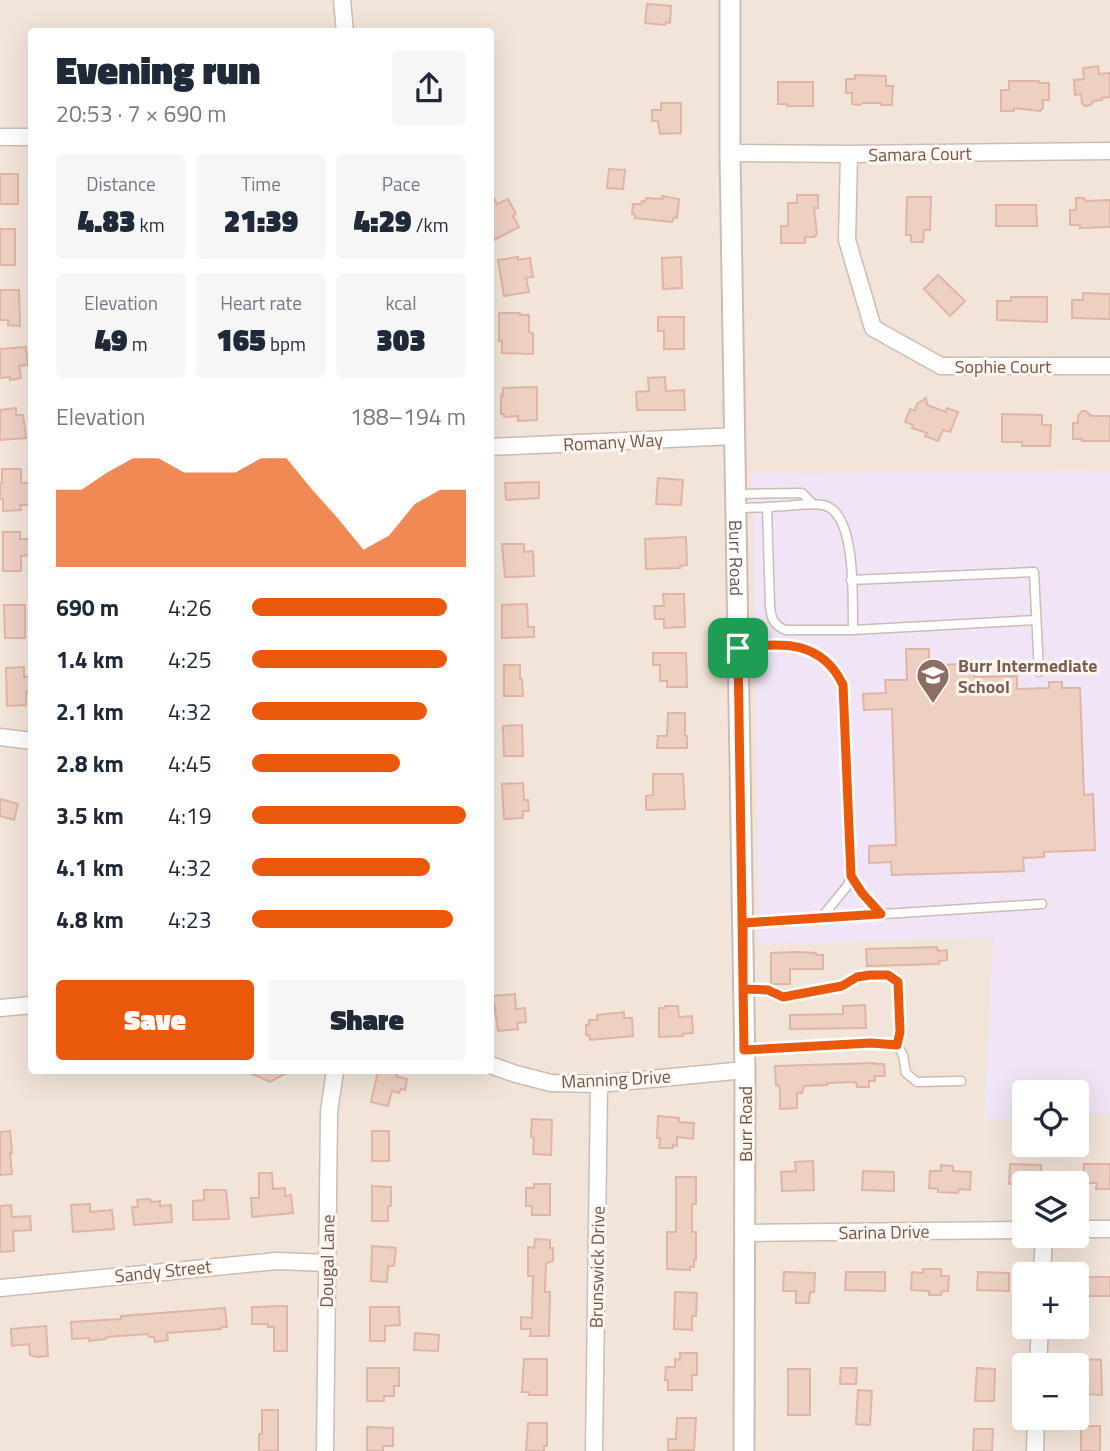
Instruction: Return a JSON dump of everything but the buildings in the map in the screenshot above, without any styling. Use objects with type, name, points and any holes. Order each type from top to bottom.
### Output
[{"type":"street","points":[[342,0],[345,28]]},
{"type":"street","name":"Burr Road","points":[[730,0],[730,153],[745,1070],[744,1451]]},
{"type":"street","points":[[0,137],[28,137]]},
{"type":"street","name":"Samara Court","points":[[730,153],[849,155],[1110,151]]},
{"type":"street","name":"Sophie Court","points":[[849,155],[847,240],[873,328],[941,366],[1110,366]]},
{"type":"street","name":"Romany Way","points":[[494,447],[735,436]]},
{"type":"street","points":[[0,737],[28,740]]},
{"type":"street","points":[[0,1008],[28,1005]]},
{"type":"street","name":"Manning Drive","points":[[494,1066],[551,1083],[599,1084],[745,1070]]},
{"type":"street","name":"Dougal Lane","points":[[325,1451],[329,1112],[335,1074]]},
{"type":"street","name":"Brunswick Drive","points":[[594,1451],[599,1084]]},
{"type":"street","points":[[1089,1229],[1110,1229]]},
{"type":"street","name":"Sarina Drive","points":[[745,1233],[1012,1230]]},
{"type":"street","name":"Sandy Street","points":[[0,1288],[277,1261],[327,1263]]},
{"type":"street","points":[[1035,1451],[1036,1430]]},
{"type":"lane","points":[[736,501],[802,493],[813,504]]},
{"type":"lane","points":[[736,501],[767,508],[813,504],[827,506],[833,510],[842,521],[849,540],[853,630]]},
{"type":"lane","points":[[767,508],[770,606],[771,616],[779,628],[853,630],[1035,620]]},
{"type":"lane","points":[[851,580],[1034,572],[1039,672]]},
{"type":"lane","points":[[738,648],[770,643],[807,649],[825,659],[836,671],[843,685],[851,876],[848,884],[821,918]]},
{"type":"lane","points":[[851,876],[881,914]]},
{"type":"lane","points":[[743,923],[1042,904]]},
{"type":"lane","points":[[743,989],[768,990],[783,997],[842,986],[857,977],[888,975],[898,982],[900,1032],[897,1045],[903,1055],[906,1073],[917,1082],[961,1081]]},
{"type":"lane","points":[[744,1050],[871,1043],[897,1045]]},
{"type":"shaded area","points":[[0,0],[1110,0],[1110,1451],[0,1451]]},
{"type":"shaded area","name":"Burr Intermediate School","points":[[1110,471],[1110,1114],[1089,1115],[1089,1080],[1012,1080],[1012,1118],[984,1119],[993,938],[759,944],[752,473]]},
{"type":"place","name":"Burr Intermediate School","points":[[933,705]]},
{"type":"route","points":[[738,648],[743,923],[743,989],[744,1050],[871,1043],[897,1045],[900,1032],[898,982],[888,975],[857,977],[842,986],[783,997],[768,990],[743,989],[743,923],[881,914],[851,876],[843,685],[836,671],[825,659],[807,649],[770,643],[738,648]]}]
